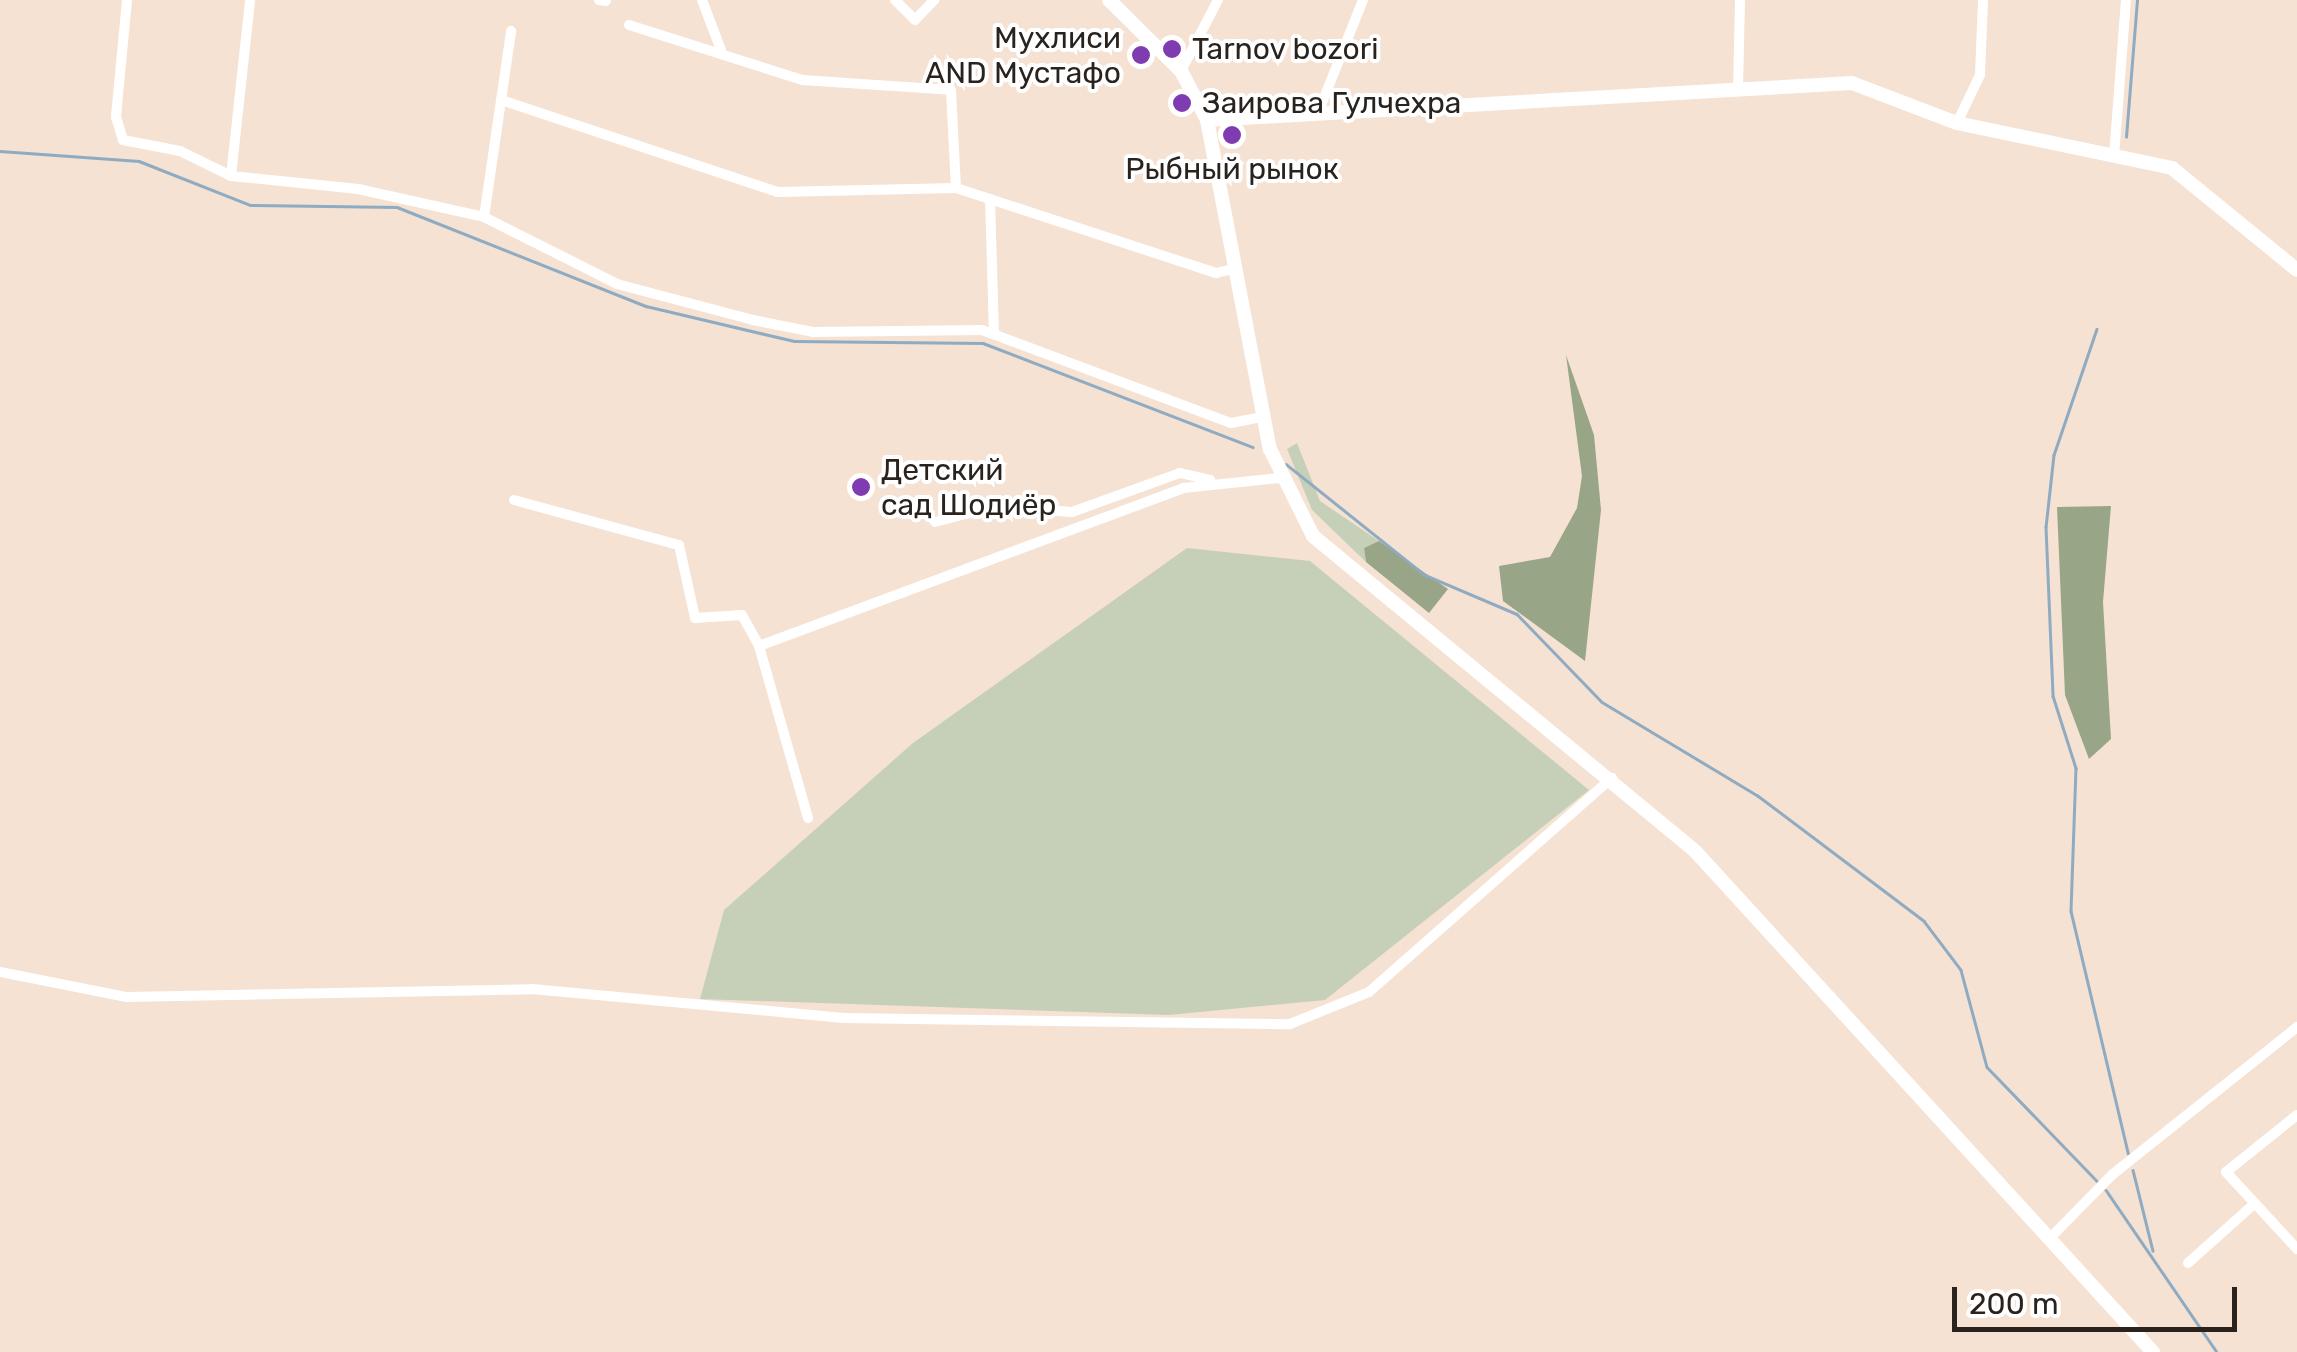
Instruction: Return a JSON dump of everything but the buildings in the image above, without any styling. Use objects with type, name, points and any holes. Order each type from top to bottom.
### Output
[{"type":"main road","points":[[1109,0],[1181,71],[1206,120],[1262,417],[1279,478],[1338,563],[1613,777],[1730,888],[2054,1234],[2153,1352]]},
{"type":"main road","points":[[1206,120],[1852,83],[1957,123],[2172,168],[2297,270]]},
{"type":"street","points":[[127,0],[118,134],[232,176],[358,189],[484,217],[617,284],[753,320],[813,332],[994,334],[1231,423],[1262,417]]},
{"type":"street","points":[[232,176],[250,0]]},
{"type":"street","points":[[702,0],[721,50]]},
{"type":"street","points":[[896,0],[915,20],[934,0]]},
{"type":"street","points":[[1181,71],[1218,0]]},
{"type":"street","points":[[1318,113],[1363,0]]},
{"type":"street","points":[[1738,89],[1740,0]]},
{"type":"street","points":[[1957,123],[1980,75],[1984,0]]},
{"type":"street","points":[[2114,156],[2126,0]]},
{"type":"street","points":[[630,25],[721,50],[802,80],[951,90],[956,188]]},
{"type":"street","points":[[484,217],[511,31]]},
{"type":"street","points":[[501,100],[777,192],[956,188],[1216,273],[1234,270]]},
{"type":"street","points":[[990,199],[994,334]]},
{"type":"street","points":[[935,522],[995,506],[1072,512],[1180,473],[1211,480],[1279,478]]},
{"type":"street","points":[[759,646],[1211,480]]},
{"type":"street","points":[[514,500],[670,536],[694,618],[742,616],[759,646],[808,818]]},
{"type":"street","points":[[0,972],[126,997],[532,990],[844,1018],[1290,1024],[1369,992],[1613,777]]},
{"type":"street","points":[[2054,1234],[2128,1162],[2297,1027]]},
{"type":"street","points":[[2297,1115],[2226,1172],[2297,1249]]},
{"type":"street","points":[[2188,1263],[2254,1204]]},
{"type":"green space","points":[[1566,355],[1594,435],[1601,510],[1585,661],[1503,601],[1499,566],[1550,557],[1577,508],[1582,476]]},
{"type":"green space","points":[[1297,443],[1320,501],[1379,541],[1364,548],[1366,562],[1312,510],[1287,449]]},
{"type":"green space","points":[[2111,506],[2103,602],[2111,739],[2089,759],[2065,695],[2057,507]]},
{"type":"green space","points":[[1379,541],[1448,589],[1429,613],[1366,562],[1364,548]]},
{"type":"green space","points":[[1187,548],[1310,561],[1589,790],[1325,1000],[1169,1015],[700,999],[724,910],[913,743]]},
{"type":"waterway","points":[[2126,137],[2137,0]]},
{"type":"waterway","points":[[0,151],[139,161],[250,205],[397,207],[646,306],[794,341],[983,343],[1253,447]]},
{"type":"waterway","points":[[2097,329],[2054,455],[2046,527],[2053,696],[2076,768],[2071,911],[2128,1153]]},
{"type":"waterway","points":[[1286,464],[1425,575],[1517,614],[1602,702],[1757,795],[1924,921],[1961,970],[1987,1067],[2097,1181]]},
{"type":"waterway","points":[[2133,1170],[2153,1251]]},
{"type":"waterway","points":[[2106,1190],[2217,1352]]},
{"type":"place","name":"Tarnov bozori","points":[[1172,49]]},
{"type":"place","name":"Мухлиси AND Мустафо","points":[[1141,55]]},
{"type":"place","name":"Заирова Гулчехра","points":[[1182,103]]},
{"type":"place","name":"Рыбный рынок","points":[[1232,135]]},
{"type":"place","name":"Детский сад Шодиёр","points":[[861,487]]}]
